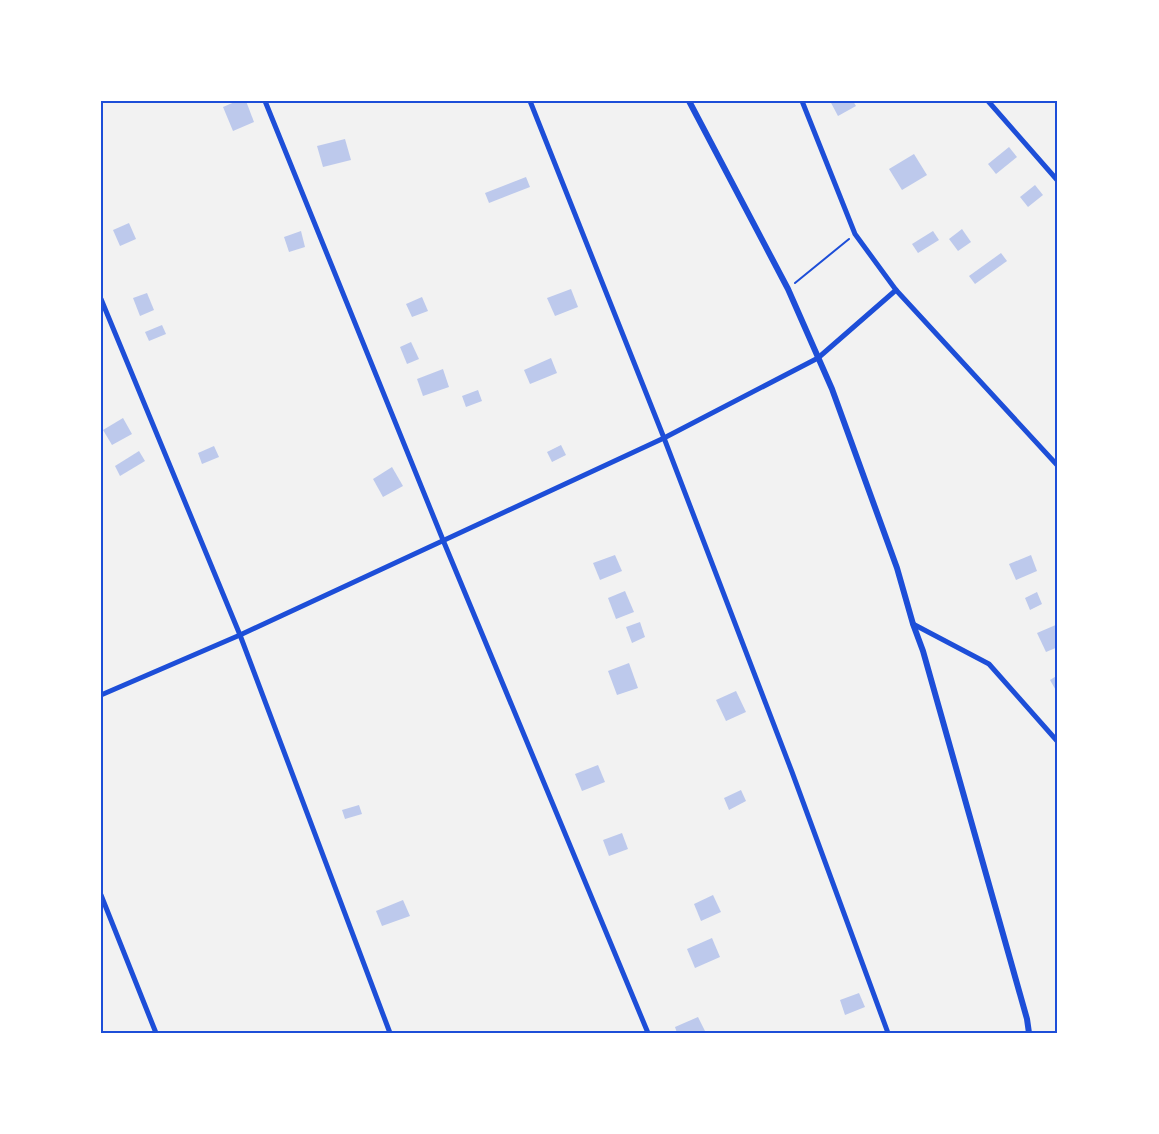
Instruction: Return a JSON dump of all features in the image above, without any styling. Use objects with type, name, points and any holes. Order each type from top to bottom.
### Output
[{"type":"street","points":[[265,101],[443,540],[648,1033]]},
{"type":"street","points":[[530,101],[664,438],[792,772],[888,1033]]},
{"type":"street","points":[[689,101],[788,289],[832,389],[897,568],[913,624],[926,660],[1027,1019],[1029,1033]]},
{"type":"street","points":[[802,101],[855,234],[896,290],[1058,466]]},
{"type":"street","points":[[988,101],[1058,181]]},
{"type":"street","points":[[101,695],[240,635],[664,438],[818,358],[896,290]]},
{"type":"street","points":[[101,300],[240,635],[390,1033]]},
{"type":"street","points":[[913,624],[990,664],[1058,742]]},
{"type":"street","points":[[101,895],[156,1033]]},
{"type":"path","points":[[788,289],[855,234]]},
{"type":"building","points":[[237,101],[246,101],[254,122],[233,131],[223,107]]},
{"type":"building","points":[[830,101],[853,101],[856,106],[838,116]]},
{"type":"building","points":[[345,139],[351,160],[323,167],[317,146]]},
{"type":"building","points":[[1009,147],[1017,157],[996,174],[988,164]]},
{"type":"building","points":[[914,154],[927,175],[902,190],[889,169]]},
{"type":"building","points":[[526,177],[530,187],[489,203],[485,193]]},
{"type":"building","points":[[1035,185],[1043,195],[1028,207],[1020,197]]},
{"type":"building","points":[[129,223],[136,239],[120,246],[113,230]]},
{"type":"building","points":[[962,229],[971,242],[958,251],[949,239]]},
{"type":"building","points":[[301,231],[305,247],[289,252],[284,237]]},
{"type":"building","points":[[933,231],[939,240],[918,253],[912,244]]},
{"type":"building","points":[[1001,253],[1007,261],[975,284],[969,276]]},
{"type":"building","points":[[571,289],[578,307],[555,316],[547,298]]},
{"type":"building","points":[[147,293],[154,310],[140,316],[133,298]]},
{"type":"building","points":[[422,297],[428,311],[412,317],[406,304]]},
{"type":"building","points":[[162,325],[166,334],[149,341],[145,332]]},
{"type":"building","points":[[411,342],[419,359],[407,364],[400,347]]},
{"type":"building","points":[[551,358],[557,373],[530,384],[524,370]]},
{"type":"building","points":[[443,369],[449,387],[423,396],[417,379]]},
{"type":"building","points":[[478,390],[482,401],[466,407],[462,396]]},
{"type":"building","points":[[123,418],[132,434],[112,445],[103,430]]},
{"type":"building","points":[[561,445],[566,455],[552,462],[547,452]]},
{"type":"building","points":[[214,446],[219,457],[202,464],[198,453]]},
{"type":"building","points":[[139,451],[145,461],[120,476],[115,466]]},
{"type":"building","points":[[392,467],[403,486],[383,497],[373,479]]},
{"type":"building","points":[[615,555],[622,571],[600,580],[593,563]]},
{"type":"building","points":[[1031,555],[1037,571],[1016,580],[1009,564]]},
{"type":"building","points":[[625,591],[634,612],[616,619],[608,598]]},
{"type":"building","points":[[1037,592],[1042,604],[1030,610],[1025,598]]},
{"type":"building","points":[[640,622],[645,637],[632,643],[626,627]]},
{"type":"building","points":[[1058,624],[1058,647],[1046,652],[1037,633]]},
{"type":"building","points":[[629,663],[638,688],[617,695],[608,671]]},
{"type":"building","points":[[1058,675],[1058,694],[1050,680]]},
{"type":"building","points":[[736,691],[746,712],[726,721],[716,700]]},
{"type":"building","points":[[598,765],[605,782],[582,791],[575,774]]},
{"type":"building","points":[[741,790],[746,801],[729,810],[724,798]]},
{"type":"building","points":[[359,805],[362,814],[345,819],[342,810]]},
{"type":"building","points":[[622,833],[628,849],[609,856],[603,840]]},
{"type":"building","points":[[713,895],[721,912],[701,921],[694,904]]},
{"type":"building","points":[[403,900],[410,916],[382,926],[376,911]]},
{"type":"building","points":[[712,938],[720,957],[695,968],[687,949]]},
{"type":"building","points":[[859,993],[865,1007],[845,1015],[840,1000]]},
{"type":"building","points":[[698,1017],[705,1031],[701,1033],[677,1033],[675,1027]]}]
